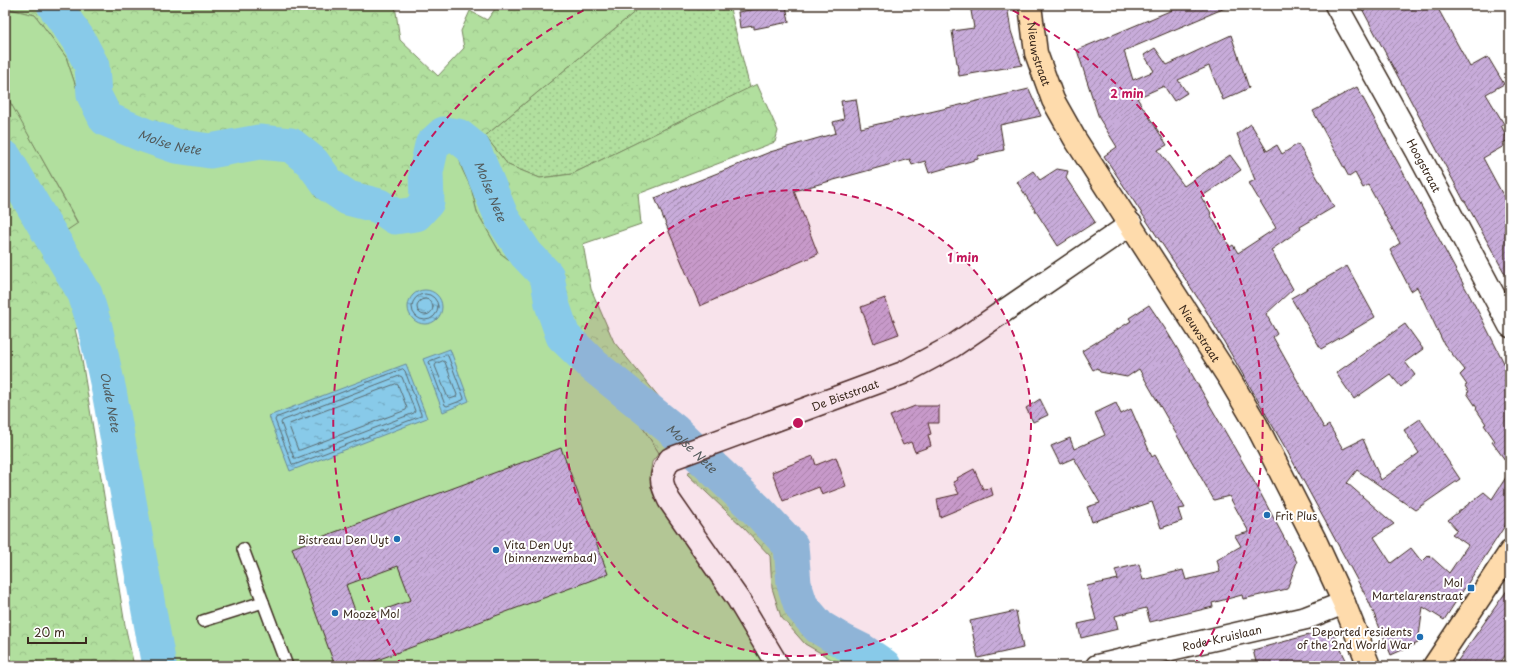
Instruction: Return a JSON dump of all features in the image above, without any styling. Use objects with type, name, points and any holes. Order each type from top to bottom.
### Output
[{"type":"main road","name":"Nieuwstraat","points":[[1030,5],[1036,53],[1053,100],[1075,139],[1229,378],[1256,424],[1315,540],[1344,602],[1369,666]]},
{"type":"main road","points":[[1434,666],[1510,552]]},
{"type":"street","name":"Hoogstraat","points":[[1336,5],[1510,326]]},
{"type":"street","name":"De Biststraat","points":[[778,666],[738,599],[669,500],[662,486],[662,472],[670,459],[903,373],[953,346],[1131,224]]},
{"type":"street","name":"Rode-Kruislaan","points":[[1097,666],[1154,660],[1306,618],[1344,602]]},
{"type":"lane","points":[[243,549],[287,666]]},
{"type":"lane","points":[[203,621],[263,602]]},
{"type":"green space","points":[[5,5],[395,5],[400,40],[438,76],[464,48],[461,31],[470,11],[487,20],[498,5],[571,5],[573,8],[578,5],[643,5],[485,136],[508,165],[540,178],[572,174],[757,84],[778,131],[775,142],[638,194],[641,224],[583,244],[591,289],[614,342],[668,408],[679,445],[659,453],[641,425],[575,364],[553,340],[542,308],[538,284],[524,271],[500,253],[477,212],[471,188],[462,169],[459,157],[435,171],[437,198],[429,219],[413,229],[386,229],[366,214],[341,209],[316,197],[305,174],[249,155],[196,163],[137,150],[100,131],[77,90],[66,57],[35,15],[5,8]]},
{"type":"green space","points":[[643,5],[729,5],[750,88],[572,174],[540,178],[508,165],[485,136]]},
{"type":"green space","points":[[5,8],[35,15],[66,57],[77,90],[100,131],[137,150],[196,163],[249,155],[277,154],[292,161],[305,174],[316,197],[341,209],[366,214],[386,229],[413,229],[429,219],[437,198],[435,171],[439,150],[449,145],[459,157],[462,169],[471,188],[477,212],[500,253],[524,271],[538,284],[542,308],[553,340],[575,364],[641,425],[659,453],[652,462],[650,475],[666,508],[771,666],[174,666],[136,463],[105,316],[63,233],[78,223],[5,93]]},
{"type":"green space","points":[[5,92],[78,224],[63,233],[5,133]]},
{"type":"green space","points":[[5,177],[66,279],[86,325],[75,329],[81,354],[125,625],[134,666],[5,666]]},
{"type":"green space","points":[[707,462],[759,512],[791,546],[794,584],[801,606],[820,627],[862,651],[884,666],[843,666],[805,644],[781,617],[772,588],[770,556],[744,528],[687,474]]},
{"type":"water","points":[[422,290],[428,290],[432,291],[439,297],[442,307],[441,314],[435,321],[428,324],[422,324],[418,323],[411,317],[408,310],[408,304],[409,300],[415,293]]},
{"type":"water","points":[[450,349],[469,401],[443,412],[423,359]]},
{"type":"water","points":[[406,364],[427,418],[290,471],[269,416]]},
{"type":"building","points":[[786,5],[789,22],[754,29],[754,26],[740,28],[738,12]]},
{"type":"building","points":[[970,5],[1007,5],[1011,31],[1022,65],[959,76],[952,31],[974,28]]},
{"type":"building","points":[[1184,5],[1232,5],[1124,51],[1133,80],[1154,71],[1144,55],[1155,48],[1167,65],[1231,35],[1249,88],[1223,100],[1209,66],[1178,80],[1187,93],[1174,101],[1164,86],[1137,98],[1167,145],[1158,150],[1184,186],[1230,155],[1241,170],[1201,197],[1230,247],[1233,245],[1238,253],[1276,228],[1249,183],[1255,180],[1237,134],[1251,124],[1267,151],[1277,145],[1282,154],[1298,144],[1334,207],[1300,227],[1301,229],[1271,250],[1293,289],[1266,314],[1277,334],[1273,337],[1324,428],[1329,425],[1343,449],[1363,439],[1381,480],[1419,453],[1404,430],[1420,419],[1460,479],[1415,510],[1357,470],[1347,483],[1394,524],[1374,537],[1391,563],[1411,548],[1422,562],[1429,555],[1449,573],[1468,545],[1452,534],[1457,530],[1448,520],[1484,492],[1492,499],[1510,471],[1510,518],[1444,620],[1423,607],[1418,643],[1391,655],[1369,602],[1286,449],[1205,309],[1104,156],[1117,147],[1099,118],[1077,50]]},
{"type":"building","points":[[1360,5],[1436,5],[1470,67],[1488,57],[1504,84],[1486,94],[1504,124],[1501,125],[1508,140],[1503,143],[1504,146],[1483,158],[1510,206],[1510,283],[1464,201]]},
{"type":"building","points":[[1357,87],[1480,315],[1510,375],[1510,467],[1492,442],[1495,441],[1484,425],[1486,424],[1467,393],[1469,392],[1465,386],[1467,385],[1460,375],[1465,370],[1444,344],[1417,287],[1411,291],[1390,250],[1400,243],[1368,185],[1363,188],[1355,173],[1349,177],[1313,111]]},
{"type":"building","points":[[1029,89],[1041,116],[1000,125],[1004,150],[978,156],[978,159],[929,173],[925,161],[912,165],[910,159],[794,191],[818,254],[700,306],[655,198],[770,152],[836,133],[833,122],[844,119],[841,101],[856,99],[861,128]]},
{"type":"building","points":[[1057,169],[1068,171],[1066,178],[1095,222],[1058,246],[1017,182],[1033,171],[1040,180]]},
{"type":"building","points":[[1347,266],[1375,317],[1321,349],[1291,298]]},
{"type":"building","points":[[885,298],[899,334],[874,343],[861,307]]},
{"type":"building","points":[[1149,305],[1191,371],[1256,485],[1297,562],[1287,589],[1243,599],[1242,595],[1212,603],[1213,607],[1150,622],[1146,608],[1115,616],[1118,629],[1081,638],[1078,624],[1096,620],[1087,586],[1118,579],[1115,570],[1139,564],[1143,580],[1183,570],[1186,580],[1220,572],[1217,560],[1241,546],[1235,536],[1249,532],[1229,496],[1214,500],[1139,369],[1127,377],[1100,372],[1097,368],[1093,370],[1082,351],[1131,321],[1129,318]]},
{"type":"building","points":[[1405,324],[1423,349],[1405,362],[1415,375],[1401,387],[1390,374],[1354,399],[1336,373]]},
{"type":"building","points":[[1040,399],[1048,415],[1033,422],[1026,408]]},
{"type":"building","points":[[1116,403],[1121,414],[1131,409],[1152,457],[1155,455],[1185,508],[1178,509],[1182,521],[1161,528],[1152,502],[1092,522],[1087,507],[1100,503],[1074,458],[1060,464],[1051,446],[1070,438],[1074,449],[1105,435],[1095,413]]},
{"type":"building","points":[[915,406],[939,406],[939,423],[928,423],[931,434],[928,435],[931,446],[915,452],[911,442],[903,445],[890,416]]},
{"type":"building","name":"Vita Den Uyt (binnenzwembad)","points":[[561,448],[608,574],[361,666],[335,666],[292,548]],"holes":[[[398,566],[411,600],[358,619],[346,585]]]},
{"type":"building","points":[[813,456],[816,465],[836,457],[846,486],[822,495],[819,487],[783,501],[772,472]]},
{"type":"building","points":[[974,469],[983,489],[991,488],[993,495],[940,517],[937,499],[959,494],[953,482],[958,480],[957,478]]},
{"type":"building","points":[[1510,586],[1510,649],[1498,666],[1454,666]]},
{"type":"building","points":[[1016,611],[1023,648],[978,658],[970,621]]},
{"type":"building","points":[[1331,629],[1349,666],[1257,666],[1253,650]]},
{"type":"waterway","name":"Molse Nete","points":[[54,5],[78,39],[92,66],[94,95],[106,119],[144,135],[176,146],[210,151],[259,142],[291,145],[312,162],[329,185],[348,198],[379,206],[395,217],[416,214],[427,202],[426,172],[432,145],[444,134],[458,136],[473,148],[502,218],[526,254],[547,276],[552,304],[563,336],[594,366],[673,430],[759,512],[791,546],[794,584],[801,606],[819,627],[862,651],[884,666]]},
{"type":"waterway","name":"Oude Nete","points":[[5,158],[85,294],[95,327],[109,391],[159,666]]},
{"type":"place","name":"Frit Plus","points":[[1267,515]]},
{"type":"place","name":"Bistreau Den Uyt","points":[[397,539]]},
{"type":"place","name":"Vita Den Uyt (binnenzwembad)","points":[[496,550]]},
{"type":"place","name":"Mol Martelarenstraat","points":[[1471,588]]},
{"type":"place","name":"Mooze Mol","points":[[335,613]]},
{"type":"place","name":"Deported residents of the 2nd World War","points":[[1420,637]]}]
